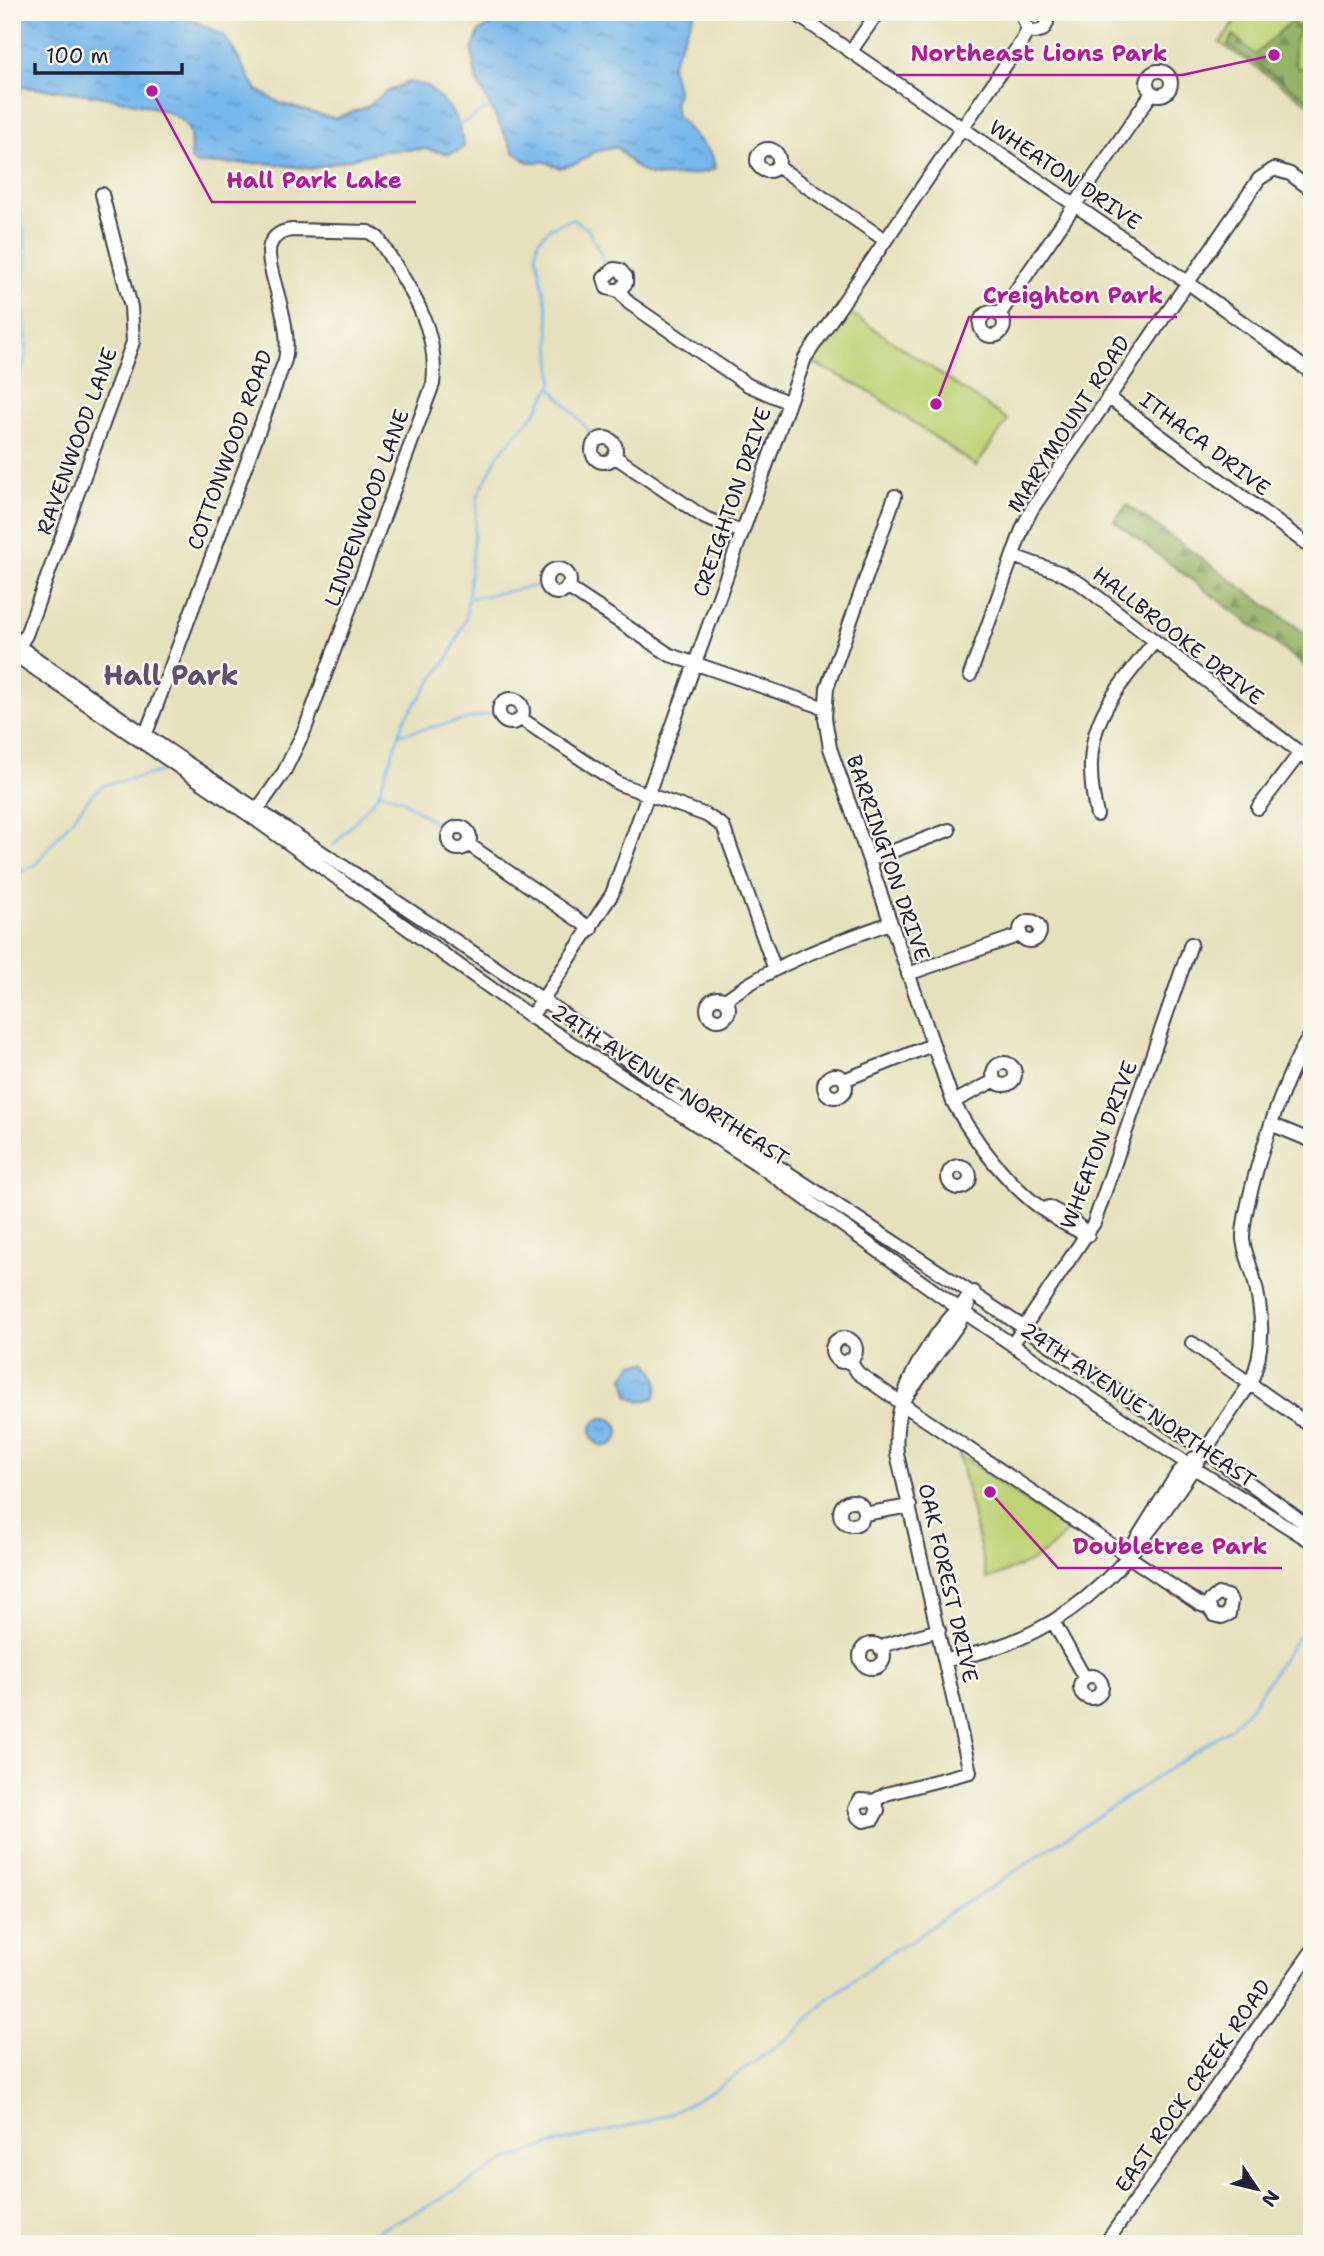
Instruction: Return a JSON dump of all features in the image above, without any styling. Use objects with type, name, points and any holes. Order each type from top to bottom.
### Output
[{"type":"street","name":"WHEATON DRIVE","points":[[793,12],[1187,282],[1312,373]]},
{"type":"street","points":[[851,51],[878,12]]},
{"type":"street","points":[[1028,12],[1024,20],[1028,30]]},
{"type":"street","name":"CREIGHTON DRIVE","points":[[531,1017],[612,894],[696,665],[787,402],[809,351],[1028,30],[1043,30],[1047,19],[1043,12]]},
{"type":"street","points":[[999,315],[1152,93]]},
{"type":"street","points":[[777,166],[884,240]]},
{"type":"street","name":"MARYMOUNT ROAD","points":[[970,675],[1032,509],[1259,179],[1275,169],[1290,174],[1312,190]]},
{"type":"street","name":"RAVENWOOD LANE","points":[[14,648],[81,488],[133,342],[131,307],[102,194]]},
{"type":"street","name":"COTTONWOOD ROAD","points":[[144,738],[285,360],[287,325],[270,246],[284,231],[348,230]]},
{"type":"street","name":"LINDENWOOD LANE","points":[[254,813],[284,772],[305,729],[433,384],[433,342],[422,311],[378,238],[369,232],[348,230]]},
{"type":"street","points":[[619,291],[629,303],[748,385],[787,402]]},
{"type":"street","name":"ITHACA DRIVE","points":[[1108,397],[1159,432],[1312,548]]},
{"type":"street","points":[[614,456],[705,518],[742,532]]},
{"type":"street","name":"BARRINGTON DRIVE","points":[[895,496],[836,659],[825,708],[835,769],[953,1102],[987,1155],[1039,1203],[1071,1219],[1088,1235]]},
{"type":"street","name":"HALLBROOKE DRIVE","points":[[1013,556],[1069,577],[1312,762]]},
{"type":"street","points":[[567,587],[660,650],[696,665],[825,708]]},
{"type":"street","points":[[1097,815],[1090,760],[1094,732],[1107,705],[1155,641]]},
{"type":"street","name":"24TH AVENUE NORTHEAST","points":[[14,648],[254,813],[543,1000],[752,1149],[974,1292],[1204,1449],[1312,1529]]},
{"type":"street","points":[[520,718],[608,778],[706,815],[723,826],[774,967]]},
{"type":"street","points":[[1258,808],[1300,753]]},
{"type":"street","name":"24TH AVENUE NORTHEAST","points":[[254,813],[531,1017],[757,1164],[1012,1345],[1191,1466],[1312,1542]]},
{"type":"street","points":[[869,860],[949,830]]},
{"type":"street","points":[[468,844],[591,929]]},
{"type":"street","points":[[725,1000],[774,967],[890,923]]},
{"type":"street","points":[[908,974],[1020,935]]},
{"type":"street","name":"WHEATON DRIVE","points":[[1012,1345],[1088,1235],[1099,1211],[1191,944]]},
{"type":"street","points":[[946,1660],[1007,1643],[1054,1623],[1093,1593],[1128,1556],[1178,1473],[1191,1466],[1250,1384],[1260,1363],[1262,1327],[1254,1277],[1243,1241],[1247,1198],[1296,1056],[1312,1034]]},
{"type":"street","points":[[844,1080],[932,1045]]},
{"type":"street","points":[[953,1102],[994,1081]]},
{"type":"street","points":[[1273,1125],[1312,1141]]},
{"type":"street","points":[[967,1169],[987,1155]]},
{"type":"street","name":"OAK FOREST DRIVE","points":[[874,1801],[886,1794],[970,1772],[896,1438],[907,1382],[949,1317],[962,1310],[974,1292]]},
{"type":"street","points":[[1192,1343],[1312,1427]]},
{"type":"street","points":[[849,1360],[858,1373],[1209,1608]]},
{"type":"street","points":[[864,1514],[910,1506]]},
{"type":"street","points":[[1054,1623],[1084,1677]]},
{"type":"street","points":[[880,1649],[888,1643],[939,1630]]},
{"type":"street","name":"EAST ROCK CREEK ROAD","points":[[1105,2244],[1312,1951]]},
{"type":"green space","points":[[1242,12],[1312,12],[1312,106],[1220,43]]},
{"type":"green space","points":[[1291,21],[1300,29],[1294,49],[1298,69],[1312,64],[1312,102],[1228,45],[1233,35],[1255,55]]},
{"type":"green space","points":[[848,311],[1008,420],[976,466],[864,388],[813,363]]},
{"type":"green space","points":[[1127,505],[1312,638],[1312,671],[1114,521]]},
{"type":"green space","points":[[959,1455],[1068,1530],[1042,1555],[987,1579]]},
{"type":"water","points":[[12,12],[176,12],[225,36],[257,90],[282,104],[336,118],[369,106],[384,93],[408,82],[427,86],[449,107],[458,123],[464,146],[461,150],[449,154],[425,149],[381,151],[311,169],[267,163],[197,164],[191,160],[188,128],[169,113],[100,96],[12,87]]},
{"type":"water","points":[[522,12],[695,12],[671,65],[678,94],[674,102],[676,115],[712,155],[715,168],[684,175],[651,175],[636,167],[617,147],[594,152],[578,163],[560,168],[546,162],[528,162],[514,152],[476,79],[472,51],[479,32],[495,22]]},
{"type":"water","points":[[647,1362],[656,1374],[658,1388],[655,1398],[640,1402],[628,1395],[624,1377],[633,1364]]},
{"type":"water","points":[[605,1418],[615,1422],[619,1432],[615,1442],[605,1446],[595,1442],[591,1432],[595,1422]]},
{"type":"waterway","points":[[457,126],[493,106]]},
{"type":"waterway","points":[[12,183],[26,246],[23,302],[27,345],[24,364],[12,385]]},
{"type":"waterway","points":[[333,846],[378,795],[404,720],[450,655],[466,618],[478,495],[498,455],[536,412],[553,383],[548,312],[536,254],[538,241],[550,228],[572,219],[588,229],[608,268]]},
{"type":"waterway","points":[[551,387],[597,440]]},
{"type":"waterway","points":[[471,598],[546,584]]},
{"type":"waterway","points":[[401,734],[490,714]]},
{"type":"waterway","points":[[12,876],[35,865],[91,796],[104,785],[160,772]]},
{"type":"waterway","points":[[380,792],[401,799],[449,833]]},
{"type":"waterway","points":[[349,2244],[425,2208],[505,2161],[549,2145],[646,2122],[674,2112],[719,2087],[794,2034],[828,1999],[895,1949],[915,1939],[952,1911],[1232,1727],[1253,1704],[1312,1615]]},
{"type":"waterway","points":[[239,2244],[270,2239],[278,2244]]},
{"type":"place","name":"Northeast Lions Park","points":[[1274,55]]},
{"type":"place","name":"Hall Park Lake","points":[[152,91]]},
{"type":"place","name":"Creighton Park","points":[[936,404]]},
{"type":"place","name":"Doubletree Park","points":[[990,1492]]},
{"type":"district","name":"Hall Park","points":[[171,675]]}]
